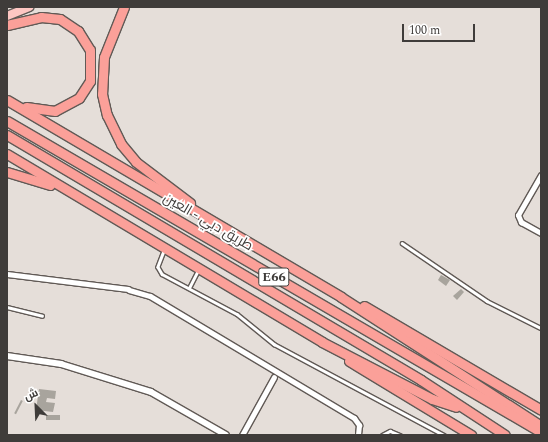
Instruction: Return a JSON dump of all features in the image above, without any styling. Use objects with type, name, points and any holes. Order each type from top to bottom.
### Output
[{"type":"highway","points":[[124,7],[104,57],[102,94],[107,115],[121,144],[136,162],[202,215]]},
{"type":"highway","points":[[7,25],[41,17],[65,21],[85,39],[92,64],[85,92],[61,110],[40,111],[7,100]]},
{"type":"highway","points":[[7,100],[349,302],[541,426]]},
{"type":"highway","name":"طريق دبي - العين","points":[[7,121],[541,432]]},
{"type":"highway","name":"طريق دبي - العين","points":[[7,136],[414,376],[458,407],[505,435]]},
{"type":"highway","points":[[7,154],[322,342],[432,399],[458,407]]},
{"type":"highway","points":[[7,172],[81,199]]},
{"type":"highway","points":[[349,302],[377,313],[541,410]]},
{"type":"highway","points":[[322,342],[365,372],[471,435]]},
{"type":"main road","points":[[7,16],[29,7]]},
{"type":"street","points":[[541,175],[518,218],[541,233]]},
{"type":"street","points":[[7,274],[129,289],[150,296],[354,418],[359,425],[358,435]]},
{"type":"street","points":[[7,356],[62,364],[151,392],[226,435]]},
{"type":"street","points":[[236,435],[242,433],[274,377]]},
{"type":"lane","points":[[402,243],[487,301],[541,328]]},
{"type":"lane","points":[[165,248],[158,269],[237,314],[274,344],[444,435]]},
{"type":"lane","points":[[189,288],[199,268]]},
{"type":"lane","points":[[7,306],[42,316]]},
{"type":"lane","points":[[382,435],[390,431],[400,435]]},
{"type":"building","points":[[441,275],[450,280],[446,286],[438,280]]},
{"type":"building","points":[[461,289],[464,292],[457,300],[453,296]]},
{"type":"building","points":[[39,389],[56,391],[55,399],[47,398],[46,402],[55,403],[53,412],[36,410]]},
{"type":"building","points":[[21,400],[23,401],[16,414],[14,413]]},
{"type":"building","points":[[46,415],[60,415],[60,420],[46,420]]}]
